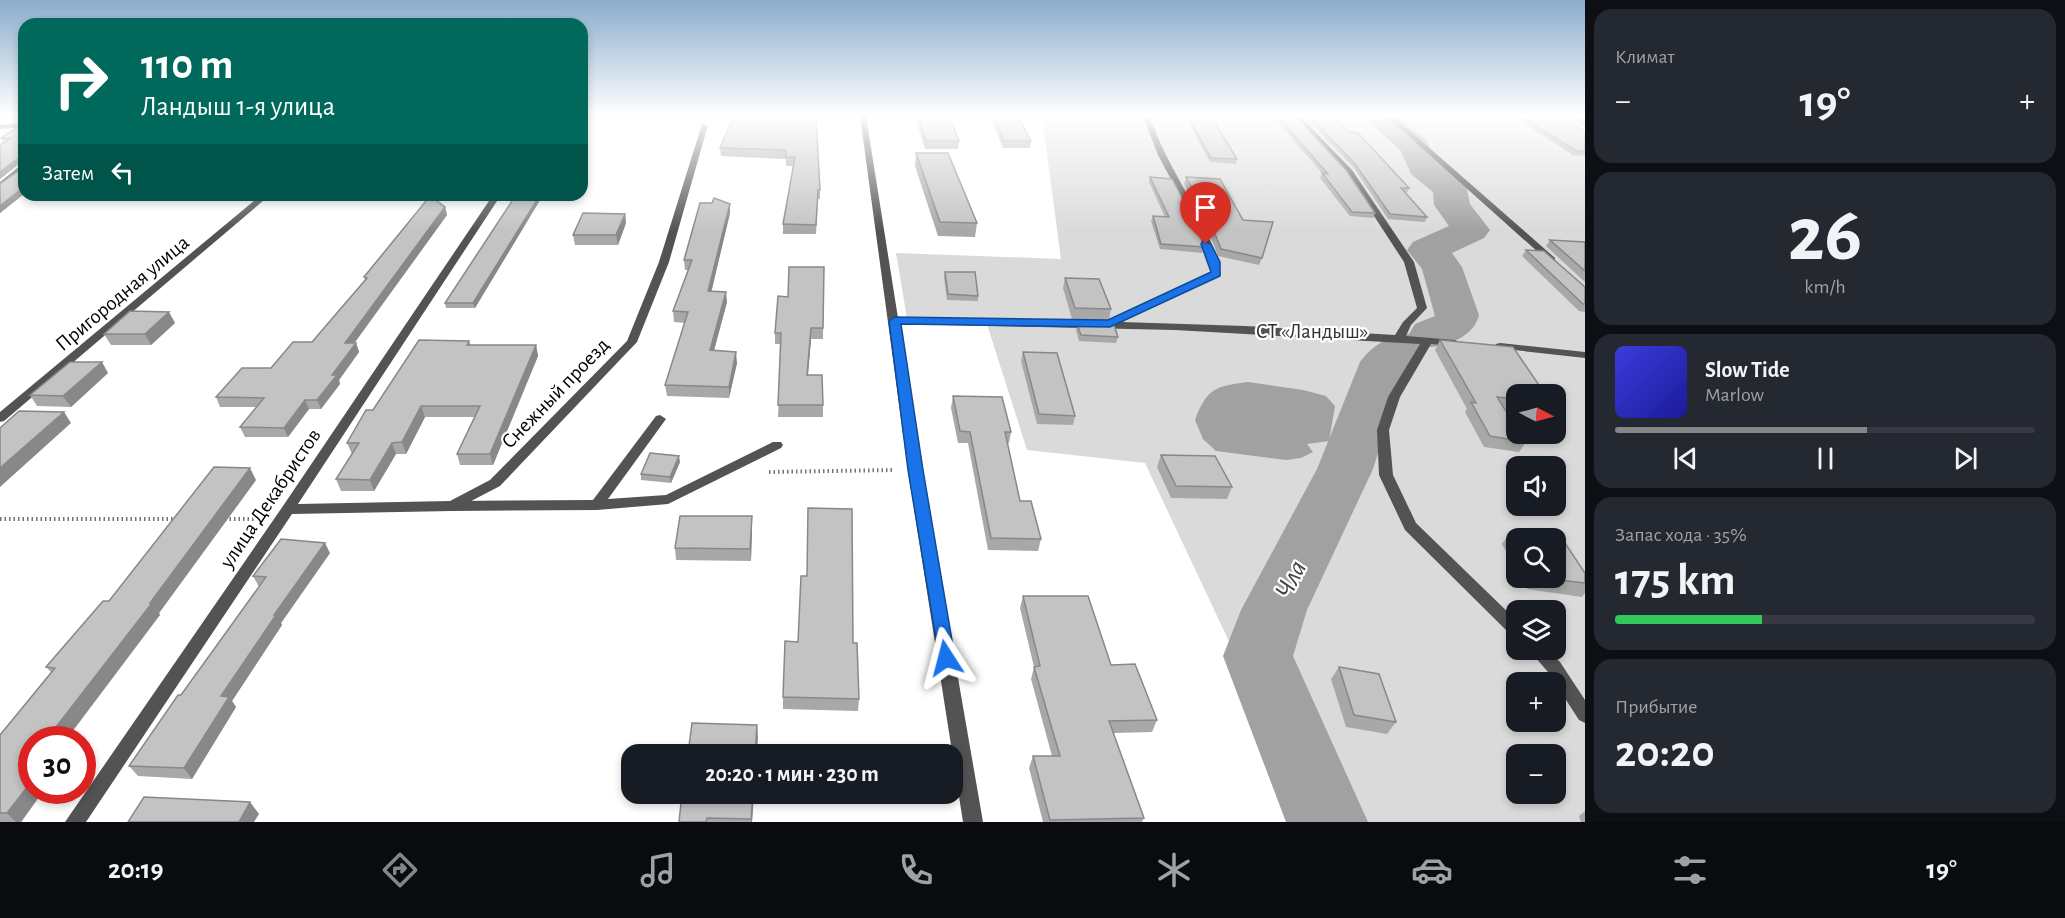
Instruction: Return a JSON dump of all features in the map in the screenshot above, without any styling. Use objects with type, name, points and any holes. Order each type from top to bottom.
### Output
[{"type":"street","name":"Снежный проезд","points":[[285,514],[452,506],[495,483],[632,342],[664,262],[695,154]]},
{"type":"street","points":[[869,154],[915,470],[974,822]]},
{"type":"street","points":[[1110,323],[1216,274],[1215,262],[1190,206],[1162,154]]},
{"type":"street","points":[[1332,154],[1349,172],[1409,262],[1422,308],[1407,324],[1399,338]]},
{"type":"street","points":[[1432,154],[1559,266]]},
{"type":"street","points":[[0,186],[18,172]]},
{"type":"street","name":"Пригородная улица","points":[[0,418],[259,201]]},
{"type":"street","name":"улица Декабристов","points":[[75,822],[285,514],[493,201]]},
{"type":"street","points":[[895,321],[1110,323],[1464,343]]},
{"type":"street","points":[[1428,340],[1394,397],[1383,430],[1386,475],[1410,526],[1506,619]]},
{"type":"street","points":[[1487,345],[1585,355]]},
{"type":"street","points":[[597,505],[660,419]]},
{"type":"street","points":[[452,506],[597,505],[668,499],[777,445]]},
{"type":"street","points":[[1547,660],[1585,715]]},
{"type":"path","points":[[766,472],[915,470]]},
{"type":"path","points":[[223,519],[285,514]]},
{"type":"path","points":[[0,519],[188,519]]},
{"type":"green space","name":"СТ «Ландыш»","points":[[1047,154],[1585,154],[1585,822],[1314,822],[1145,463],[1027,450],[985,318],[907,318],[896,253],[1061,259]]},
{"type":"shaded area","points":[[1248,382],[1303,390],[1326,396],[1335,406],[1329,441],[1307,444],[1313,452],[1301,458],[1286,460],[1216,451],[1203,439],[1195,420],[1199,409],[1214,390]]},
{"type":"building","points":[[0,154],[18,154],[18,159],[0,172]]},
{"type":"building","points":[[786,154],[818,154],[820,190],[818,190],[816,225],[783,224],[795,157],[786,157]]},
{"type":"building","points":[[916,154],[949,154],[977,223],[940,222]]},
{"type":"building","points":[[1209,154],[1234,154],[1237,159],[1211,158]]},
{"type":"building","points":[[1311,154],[1331,154],[1346,170],[1375,213],[1352,212],[1322,173],[1328,174]]},
{"type":"building","points":[[1346,154],[1378,154],[1409,188],[1401,188],[1427,217],[1390,214]]},
{"type":"building","points":[[18,171],[18,192],[0,206],[0,184]]},
{"type":"building","points":[[1150,177],[1172,179],[1196,224],[1204,247],[1161,244],[1153,216],[1169,217]]},
{"type":"building","points":[[1186,177],[1220,179],[1243,220],[1273,222],[1262,258],[1221,249],[1209,219]]},
{"type":"building","points":[[714,198],[730,204],[708,291],[726,292],[710,350],[736,352],[729,387],[665,385],[688,312],[673,311],[692,260],[684,260],[700,203],[712,203]]},
{"type":"building","points":[[426,201],[437,201],[445,207],[345,343],[356,343],[332,375],[337,375],[317,400],[305,400],[284,428],[240,427],[264,398],[216,397],[242,368],[271,368],[293,342],[312,342],[367,278],[364,277]]},
{"type":"building","points":[[512,201],[536,201],[473,303],[445,303]]},
{"type":"building","points":[[583,213],[625,214],[616,235],[573,235]]},
{"type":"building","points":[[1550,240],[1585,242],[1585,271]]},
{"type":"building","points":[[1526,250],[1544,251],[1585,287],[1585,304],[1583,304]]},
{"type":"building","points":[[789,267],[824,267],[823,328],[811,328],[807,375],[822,375],[823,405],[778,405],[781,333],[775,333],[778,296],[788,297]]},
{"type":"building","points":[[945,272],[975,272],[978,296],[948,294]]},
{"type":"building","points":[[1065,278],[1099,279],[1111,309],[1075,308]]},
{"type":"building","points":[[130,311],[169,312],[145,334],[104,334]]},
{"type":"building","points":[[1077,324],[1114,325],[1118,337],[1081,335]]},
{"type":"building","points":[[419,340],[469,341],[467,345],[536,345],[490,454],[457,454],[480,406],[421,406],[402,442],[392,443],[370,480],[336,479],[359,443],[347,443],[366,410],[373,410]]},
{"type":"building","points":[[1440,340],[1513,347],[1538,384],[1506,384],[1506,398],[1497,397],[1506,411],[1506,439],[1490,436],[1471,402],[1476,403]]},
{"type":"building","points":[[1023,352],[1057,353],[1075,416],[1039,414]]},
{"type":"building","points":[[70,362],[102,362],[63,396],[30,395]]},
{"type":"building","points":[[953,396],[1002,397],[1011,432],[1005,432],[1020,501],[1031,501],[1041,539],[991,538],[970,432],[960,431]]},
{"type":"building","points":[[19,411],[64,412],[0,468],[0,428]]},
{"type":"building","points":[[650,453],[679,456],[670,477],[641,474]]},
{"type":"building","points":[[1161,455],[1215,456],[1232,487],[1176,486]]},
{"type":"building","points":[[214,467],[250,468],[150,603],[152,603],[57,726],[18,726],[18,799],[7,813],[0,813],[0,735],[55,668],[46,667],[103,601],[109,601]]},
{"type":"building","points":[[808,508],[852,509],[853,643],[857,643],[859,699],[783,697],[785,641],[798,642],[801,576],[807,576]]},
{"type":"building","points":[[680,516],[752,516],[750,549],[675,548]]},
{"type":"building","points":[[281,539],[325,543],[221,696],[229,697],[184,768],[129,766],[178,695],[181,695],[266,577],[253,576]]},
{"type":"building","points":[[1566,544],[1585,573],[1585,583],[1566,581]]},
{"type":"building","points":[[1023,596],[1088,596],[1111,665],[1135,664],[1157,720],[1109,721],[1144,818],[1050,820],[1033,756],[1060,756],[1034,667],[1040,666]]},
{"type":"building","points":[[1339,667],[1379,674],[1396,722],[1354,715]]},
{"type":"building","points":[[692,723],[757,725],[756,744],[689,744]]},
{"type":"building","points":[[144,797],[250,802],[239,822],[128,822]]},
{"type":"building","points":[[681,804],[752,804],[751,819],[707,818],[706,822],[679,822]]},
{"type":"waterway","name":"Чла","points":[[1418,154],[1423,167],[1450,189],[1452,205],[1471,230],[1427,250],[1442,267],[1457,315],[1455,323],[1431,334]]},
{"type":"waterway","name":"Чла","points":[[1327,822],[1258,656],[1274,610],[1345,469],[1384,362],[1406,347]]},
{"type":"route","points":[[946,658],[915,470],[895,321],[1110,323],[1216,274],[1215,262],[1206,244]]}]
